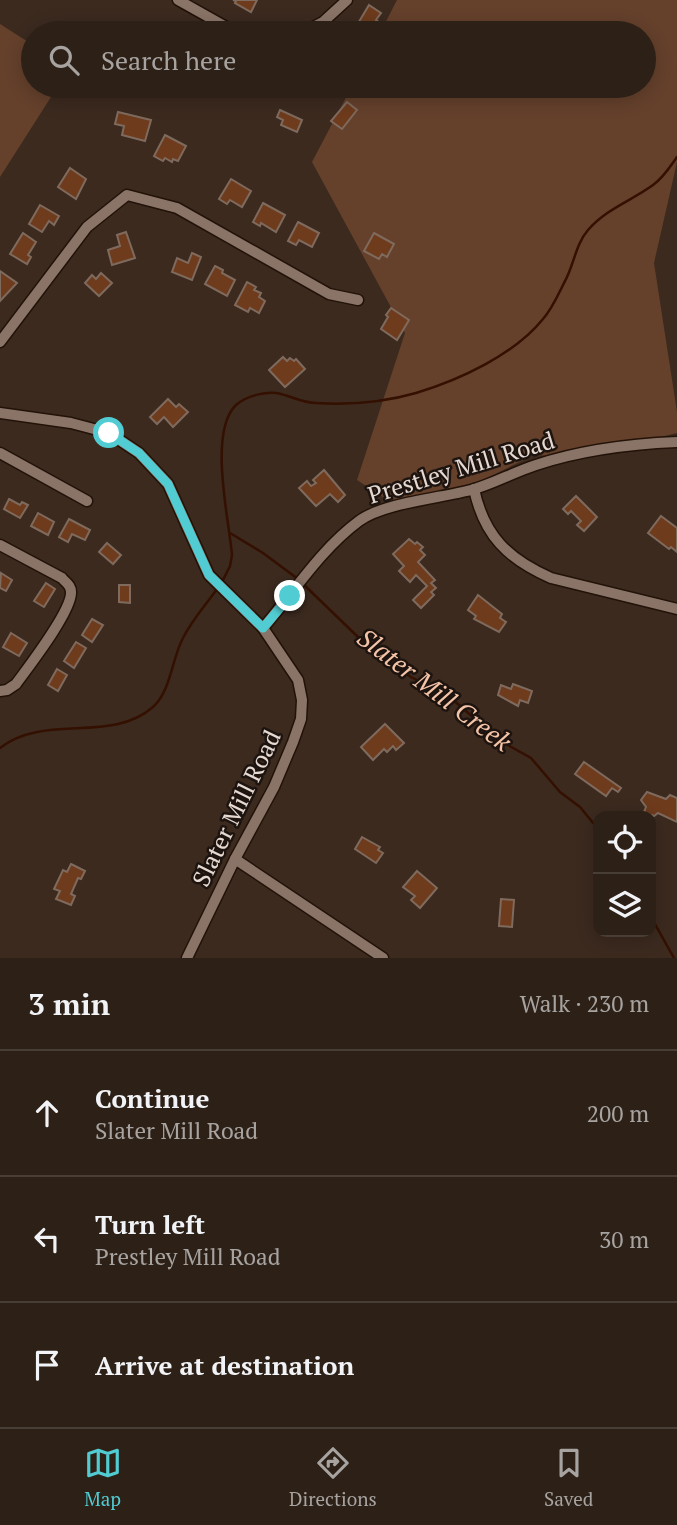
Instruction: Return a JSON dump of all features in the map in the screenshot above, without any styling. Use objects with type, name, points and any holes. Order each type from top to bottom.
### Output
[{"type":"street","points":[[178,0],[214,21]]},
{"type":"street","points":[[324,21],[347,0]]},
{"type":"street","points":[[0,342],[87,227],[127,195],[177,208],[329,294],[358,300]]},
{"type":"street","name":"Slater Mill Road","points":[[0,413],[71,423],[109,433],[139,453],[168,484],[209,575],[263,628],[298,680],[302,700],[301,719],[274,786],[187,958]]},
{"type":"street","name":"Prestley Mill Road","points":[[263,628],[332,545],[362,519],[380,511],[474,489],[536,465],[608,448],[677,442]]},
{"type":"street","points":[[0,453],[86,501]]},
{"type":"street","points":[[474,489],[478,507],[488,528],[504,550],[532,570],[551,578],[677,609]]},
{"type":"street","points":[[0,545],[62,579],[70,585],[71,592],[66,610],[16,684],[0,691]]},
{"type":"street","points":[[235,859],[383,958]]},
{"type":"shaded area","points":[[397,0],[677,0],[677,162],[654,263],[677,412],[677,433],[577,457],[534,455],[466,488],[398,507],[357,480],[405,333],[312,162],[346,98],[656,98],[656,21],[386,21]]},
{"type":"shaded area","points":[[0,24],[21,37],[21,98],[50,98],[0,177]]},
{"type":"building","points":[[233,0],[257,0],[251,12]]},
{"type":"building","points":[[369,5],[381,13],[378,21],[359,21]]},
{"type":"building","points":[[347,102],[357,110],[342,129],[331,121]]},
{"type":"building","points":[[280,110],[302,120],[297,132],[281,125],[283,120],[277,117]]},
{"type":"building","points":[[118,112],[151,120],[145,141],[122,135],[124,126],[115,124]]},
{"type":"building","points":[[165,135],[186,146],[178,161],[173,159],[172,162],[165,158],[163,161],[154,156]]},
{"type":"building","points":[[70,168],[86,179],[76,199],[58,187]]},
{"type":"building","points":[[231,179],[251,191],[242,207],[230,200],[227,204],[219,199]]},
{"type":"building","points":[[263,203],[285,215],[276,232],[261,223],[260,226],[253,222]]},
{"type":"building","points":[[40,205],[59,216],[54,225],[49,221],[42,232],[29,224]]},
{"type":"building","points":[[298,222],[319,233],[312,247],[299,240],[296,245],[288,241]]},
{"type":"building","points":[[126,232],[135,258],[112,265],[108,250],[120,246],[117,235]]},
{"type":"building","points":[[23,233],[36,242],[28,255],[31,257],[27,264],[10,254]]},
{"type":"building","points":[[374,233],[394,244],[387,257],[382,254],[379,259],[364,251]]},
{"type":"building","points":[[192,253],[201,257],[192,280],[172,272],[177,258],[188,263]]},
{"type":"building","points":[[215,266],[235,280],[227,296],[205,284]]},
{"type":"building","points":[[0,271],[17,283],[0,301]]},
{"type":"building","points":[[101,273],[112,283],[99,296],[85,283],[92,275],[96,279]]},
{"type":"building","points":[[247,282],[256,287],[254,290],[261,293],[259,297],[265,301],[259,313],[250,308],[248,312],[235,305]]},
{"type":"building","points":[[391,308],[409,320],[397,340],[381,329]]},
{"type":"building","points":[[283,357],[287,361],[290,358],[294,361],[296,359],[305,369],[285,387],[269,370]]},
{"type":"building","points":[[168,399],[176,407],[179,404],[188,412],[173,427],[164,417],[157,424],[150,417]]},
{"type":"building","points":[[324,470],[345,495],[338,502],[330,494],[316,506],[299,488],[307,481],[311,486],[316,483],[313,480]]},
{"type":"building","points":[[576,496],[597,517],[584,531],[577,525],[581,521],[571,511],[568,514],[563,509]]},
{"type":"building","points":[[9,499],[20,505],[22,502],[28,505],[20,518],[4,509]]},
{"type":"building","points":[[38,513],[54,522],[48,535],[31,526]]},
{"type":"building","points":[[661,516],[677,528],[677,552],[648,533]]},
{"type":"building","points":[[69,519],[90,530],[85,540],[72,534],[68,542],[59,537]]},
{"type":"building","points":[[409,539],[423,547],[420,550],[425,555],[418,562],[435,580],[431,583],[436,588],[431,592],[434,595],[421,608],[413,600],[427,586],[416,575],[410,582],[399,571],[404,566],[393,554]]},
{"type":"building","points":[[107,543],[121,555],[113,564],[99,552]]},
{"type":"building","points":[[1,573],[12,580],[6,591],[0,588]]},
{"type":"building","points":[[46,583],[55,589],[44,607],[34,601]]},
{"type":"building","points":[[119,585],[130,585],[130,603],[119,602]]},
{"type":"building","points":[[478,595],[502,614],[500,618],[506,622],[499,632],[474,619],[476,616],[468,610]]},
{"type":"building","points":[[92,619],[103,625],[92,642],[82,635]]},
{"type":"building","points":[[11,633],[27,643],[19,656],[3,647]]},
{"type":"building","points":[[76,642],[86,648],[74,668],[64,661]]},
{"type":"building","points":[[57,669],[67,675],[58,691],[48,685]]},
{"type":"building","points":[[513,684],[532,691],[528,703],[520,700],[518,706],[498,695],[501,685],[511,689]]},
{"type":"building","points":[[385,724],[404,743],[396,750],[393,746],[387,752],[384,749],[373,760],[361,747]]},
{"type":"building","points":[[584,762],[621,788],[618,792],[612,788],[606,796],[575,774]]},
{"type":"building","points":[[647,792],[666,799],[670,795],[677,798],[677,822],[656,814],[656,811],[644,811],[646,807],[641,800]]},
{"type":"building","points":[[362,837],[380,847],[378,850],[383,853],[376,863],[355,849]]},
{"type":"building","points":[[71,864],[85,871],[81,879],[78,878],[71,894],[75,896],[71,905],[56,899],[60,891],[54,889],[63,870],[67,872]]},
{"type":"building","points":[[417,871],[437,888],[420,908],[411,900],[415,896],[403,887]]},
{"type":"building","points":[[501,899],[514,900],[512,927],[499,926]]},
{"type":"waterway","points":[[221,584],[232,555],[222,477],[223,435],[228,418],[236,405],[264,393],[281,394],[316,403],[392,399],[433,388],[485,365],[517,344],[546,315],[555,302],[580,242],[588,230],[611,211],[657,182],[677,157]]},
{"type":"waterway","name":"Slater Mill Creek","points":[[230,533],[298,579],[358,637],[389,662],[451,698],[499,740],[531,758],[560,792],[580,807],[593,823]]},
{"type":"waterway","points":[[0,748],[17,738],[37,732],[118,724],[136,718],[153,707],[164,692],[179,646],[187,631],[217,589]]},
{"type":"waterway","name":"Slater Mill Creek","points":[[656,926],[674,958]]},
{"type":"route","points":[[109,433],[139,453],[168,484],[209,575],[263,628],[290,596]]}]
